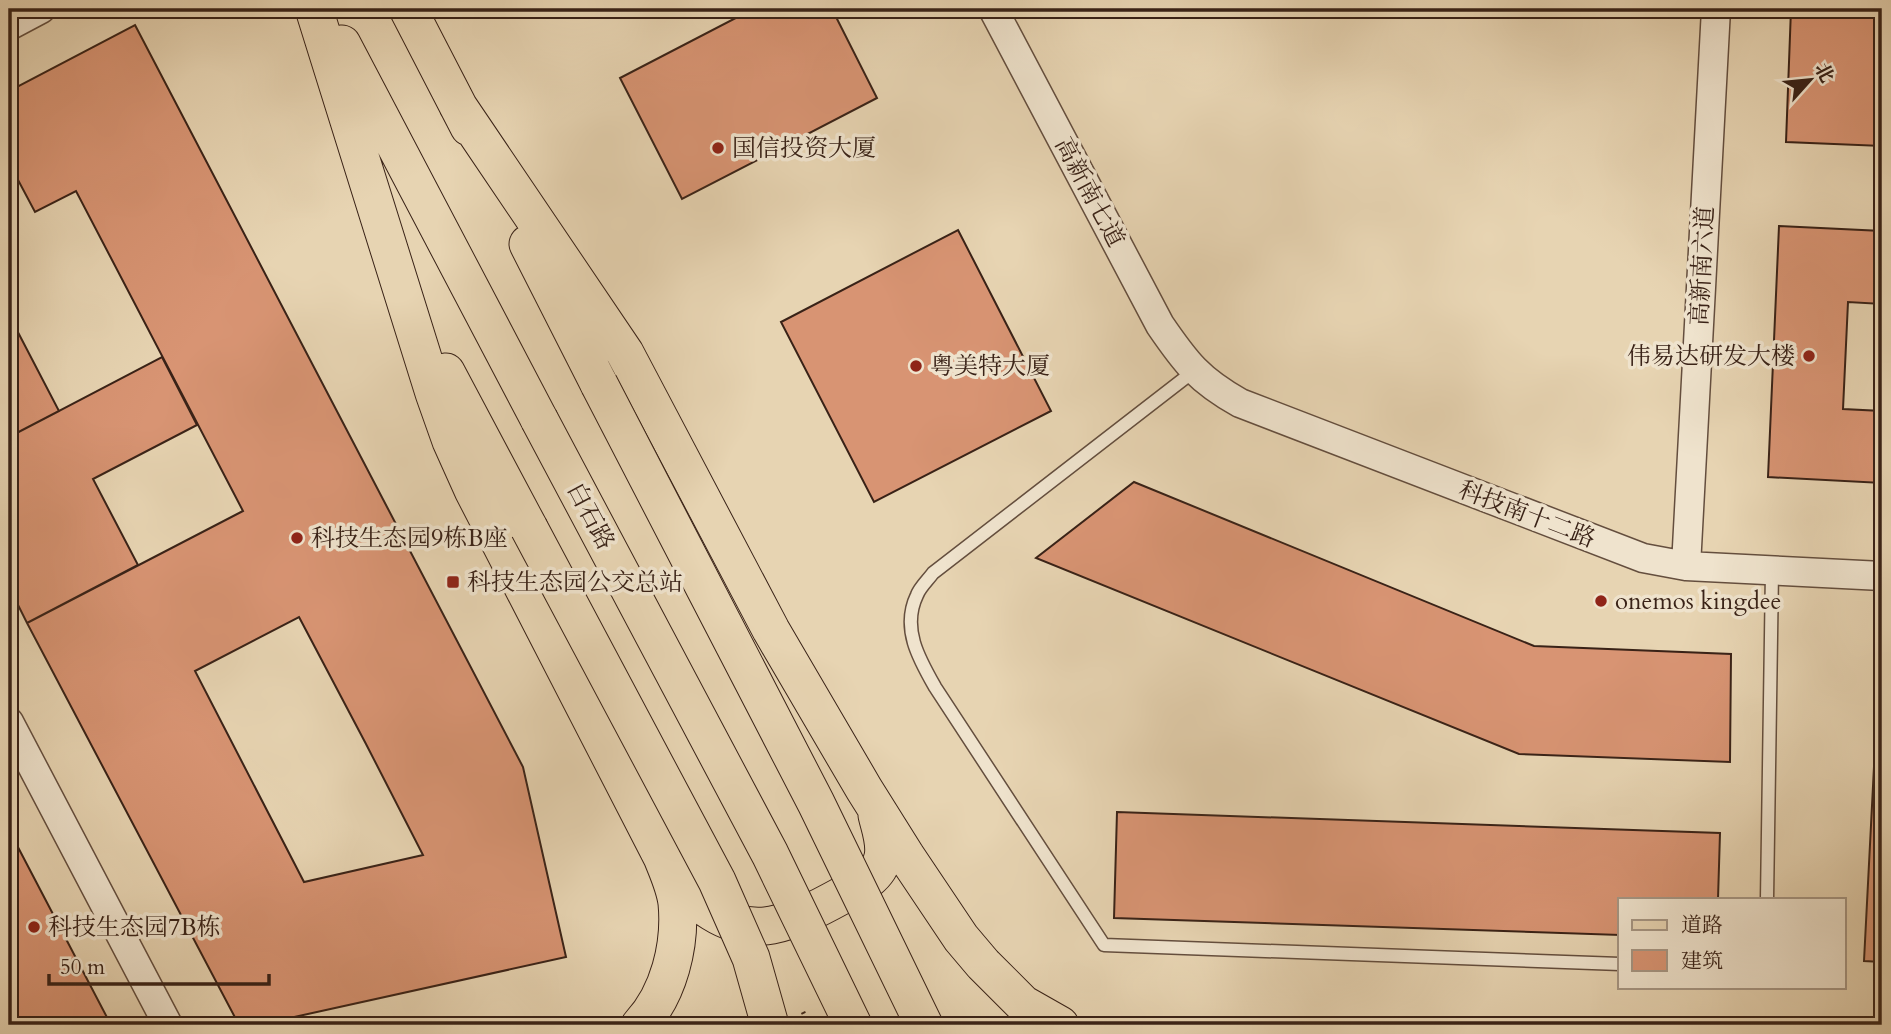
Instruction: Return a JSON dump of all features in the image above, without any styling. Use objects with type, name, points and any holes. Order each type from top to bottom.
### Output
[{"type":"main road","points":[[314,9],[398,281],[451,441],[473,490],[662,857],[685,890],[711,912],[731,921],[769,926],[813,911],[854,889],[876,874],[883,857],[883,840],[877,815],[864,789]]},
{"type":"main road","name":"白石路","points":[[323,9],[770,854],[853,1025]]},
{"type":"main road","points":[[408,9],[816,803],[924,1025]]},
{"type":"main road","points":[[458,106],[625,352],[771,629],[864,789],[961,938],[1023,1004],[1059,1025]]},
{"type":"main road","points":[[398,281],[717,881],[751,958],[770,1025]]},
{"type":"main road","points":[[640,1025],[656,1004],[665,984],[676,942],[677,901],[662,857]]},
{"type":"street","points":[[9,26],[41,9]]},
{"type":"street","name":"高新南七道","points":[[993,9],[1160,325],[1194,371]]},
{"type":"street","name":"高新南六道","points":[[1686,566],[1716,9]]},
{"type":"street","name":"科技南十二路","points":[[1194,371],[1216,390],[1240,403],[1643,558],[1686,566],[1882,576]]},
{"type":"street","points":[[9,722],[168,1025]]},
{"type":"lane","points":[[1194,371],[933,573],[917,594],[910,618],[915,650],[935,687],[1104,945],[1618,964]]},
{"type":"lane","points":[[1767,898],[1772,571]]},
{"type":"building","name":"国信投资大厦","points":[[753,9],[832,9],[877,98],[682,199],[620,78]]},
{"type":"building","points":[[1791,9],[1882,9],[1882,146],[1786,142]]},
{"type":"building","name":"科技生态园9栋B座","points":[[135,25],[523,767],[566,957],[258,1025],[239,1025],[27,623],[243,511],[76,191],[35,212],[9,163],[9,91]],"holes":[[[299,617],[423,855],[304,882],[195,671]]]},
{"type":"building","name":"伟易达研发大楼","points":[[1779,226],[1882,231],[1882,304],[1848,302],[1843,409],[1882,411],[1882,483],[1768,477]]},
{"type":"building","name":"粤美特大厦","points":[[958,230],[1051,411],[874,502],[781,322]]},
{"type":"building","points":[[9,315],[59,411],[9,437]]},
{"type":"building","points":[[162,357],[197,425],[93,479],[138,565],[27,623],[9,587],[9,437]]},
{"type":"building","points":[[1134,482],[1534,646],[1731,654],[1730,762],[1519,754],[1036,558]]},
{"type":"building","points":[[1876,728],[1882,729],[1882,962],[1864,961]]},
{"type":"building","points":[[1117,812],[1720,833],[1718,898],[1618,898],[1618,935],[1114,918]]},
{"type":"building","name":"科技生态园7B栋","points":[[9,830],[111,1025],[9,1025]]},
{"type":"place","name":"国信投资大厦","points":[[718,148]]},
{"type":"place","name":"伟易达研发大楼","points":[[1809,356]]},
{"type":"place","name":"粤美特大厦","points":[[916,366]]},
{"type":"place","name":"科技生态园9栋B座","points":[[297,538]]},
{"type":"place","name":"科技生态园公交总站","points":[[453,582]]},
{"type":"place","name":"onemos kingdee","points":[[1601,601]]},
{"type":"place","name":"科技生态园7B栋","points":[[34,927]]}]
